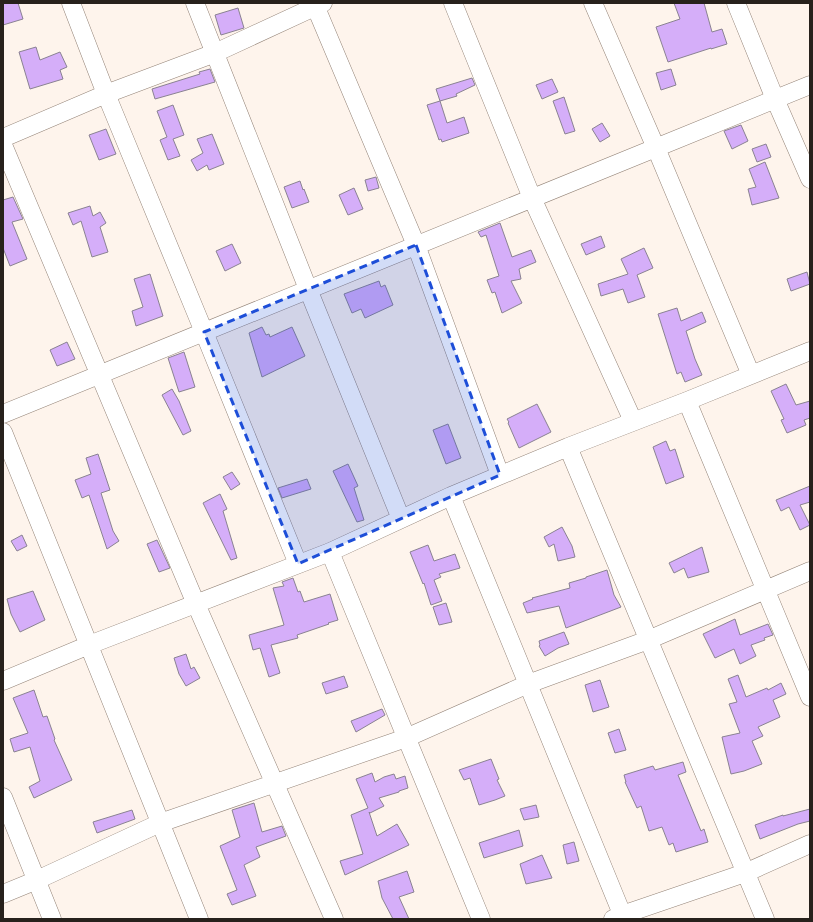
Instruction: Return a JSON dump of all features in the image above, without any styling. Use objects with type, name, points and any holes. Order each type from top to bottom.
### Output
[{"type":"street","points":[[71,3],[106,94],[298,564]]},
{"type":"street","points":[[195,3],[308,290],[401,520]]},
{"type":"street","points":[[453,3],[532,198],[633,421]]},
{"type":"street","points":[[592,3],[656,148],[751,375]]},
{"type":"street","points":[[736,3],[775,99],[810,179]]},
{"type":"street","points":[[3,138],[106,94],[215,53],[317,4],[416,245],[500,475]]},
{"type":"street","points":[[3,414],[810,84]]},
{"type":"street","points":[[3,145],[196,604],[334,919]]},
{"type":"street","points":[[3,681],[89,645],[330,552],[451,496],[568,446],[809,354]]},
{"type":"street","points":[[687,401],[810,697]]},
{"type":"street","points":[[3,432],[199,919]]},
{"type":"street","points":[[568,446],[765,919]]},
{"type":"street","points":[[451,496],[528,684],[620,918],[745,873],[810,844]]},
{"type":"street","points":[[330,552],[481,919]]},
{"type":"street","points":[[3,894],[37,880],[160,823],[406,738],[528,684],[648,640],[810,571]]},
{"type":"street","points":[[3,798],[52,919]]},
{"type":"highlighted area","points":[[416,245],[500,475],[298,564],[204,332]]},
{"type":"building","points":[[3,3],[18,3],[23,19],[3,25]]},
{"type":"building","points":[[674,3],[704,3],[712,32],[722,29],[727,44],[668,62],[656,27],[680,19]]},
{"type":"building","points":[[238,8],[244,28],[221,35],[215,15]]},
{"type":"building","points":[[36,47],[40,60],[60,52],[67,67],[60,70],[63,79],[30,89],[19,52]]},
{"type":"building","points":[[210,69],[215,82],[155,99],[152,89],[200,74],[199,72]]},
{"type":"building","points":[[671,69],[676,85],[661,90],[656,73]]},
{"type":"building","points":[[472,78],[475,85],[456,94],[457,96],[440,101],[436,89]]},
{"type":"building","points":[[552,79],[558,92],[542,99],[536,85]]},
{"type":"building","points":[[564,97],[575,131],[565,134],[553,101]]},
{"type":"building","points":[[440,101],[447,123],[464,117],[469,133],[442,142],[441,139],[439,140],[427,105]]},
{"type":"building","points":[[173,105],[184,135],[173,139],[180,156],[168,160],[160,140],[167,137],[157,111]]},
{"type":"building","points":[[602,123],[610,136],[600,142],[592,129]]},
{"type":"building","points":[[741,125],[748,141],[732,149],[724,131]]},
{"type":"building","points":[[106,129],[116,154],[99,160],[89,135]]},
{"type":"building","points":[[212,134],[224,164],[209,170],[207,165],[197,171],[191,160],[203,153],[197,139]]},
{"type":"building","points":[[766,144],[771,157],[757,162],[752,149]]},
{"type":"building","points":[[765,162],[779,198],[752,205],[748,189],[756,187],[749,169]]},
{"type":"building","points":[[376,177],[379,188],[368,191],[365,180]]},
{"type":"building","points":[[300,181],[309,202],[292,208],[284,187]]},
{"type":"building","points":[[354,188],[363,209],[348,215],[339,195]]},
{"type":"building","points":[[13,197],[23,219],[12,222],[27,259],[10,266],[3,248],[3,200]]},
{"type":"building","points":[[90,206],[93,216],[100,212],[106,223],[100,227],[108,252],[92,257],[81,221],[73,225],[68,213]]},
{"type":"building","points":[[500,223],[512,257],[531,250],[536,262],[519,269],[521,279],[511,281],[522,303],[502,313],[495,292],[492,293],[487,280],[499,276],[486,235],[481,237],[478,232]]},
{"type":"building","points":[[601,236],[605,247],[586,255],[581,244]]},
{"type":"building","points":[[232,244],[241,263],[225,271],[216,251]]},
{"type":"building","points":[[644,248],[653,268],[637,275],[645,297],[628,303],[623,289],[601,296],[598,284],[628,274],[621,259]]},
{"type":"building","points":[[807,272],[810,284],[791,291],[787,279]]},
{"type":"building","points":[[150,274],[163,316],[136,326],[132,311],[143,307],[134,279]]},
{"type":"building","points":[[379,281],[381,287],[385,285],[393,305],[365,318],[361,309],[352,313],[344,294]]},
{"type":"building","points":[[677,308],[681,321],[702,312],[706,322],[686,331],[702,375],[685,382],[681,372],[677,374],[658,314]]},
{"type":"building","points":[[262,327],[266,335],[269,334],[270,337],[292,327],[305,356],[262,377],[249,333]]},
{"type":"building","points":[[67,342],[75,359],[57,366],[50,350]]},
{"type":"building","points":[[184,352],[195,387],[179,392],[168,358]]},
{"type":"building","points":[[786,384],[796,405],[810,401],[810,418],[804,420],[806,425],[787,433],[781,420],[784,419],[771,391]]},
{"type":"building","points":[[172,389],[179,401],[191,431],[183,435],[162,395]]},
{"type":"building","points":[[537,404],[551,432],[519,448],[507,419]]},
{"type":"building","points":[[448,424],[461,458],[446,464],[433,430]]},
{"type":"building","points":[[666,441],[670,451],[675,449],[684,477],[666,484],[653,447]]},
{"type":"building","points":[[98,454],[110,490],[101,493],[113,531],[119,541],[107,549],[89,495],[82,498],[75,480],[91,474],[86,458]]},
{"type":"building","points":[[348,464],[358,486],[354,488],[364,520],[357,522],[333,471]]},
{"type":"building","points":[[232,472],[240,484],[231,490],[223,477]]},
{"type":"building","points":[[307,479],[311,489],[282,498],[278,488]]},
{"type":"building","points":[[810,486],[810,502],[800,505],[810,525],[800,530],[789,507],[781,511],[776,500]]},
{"type":"building","points":[[220,494],[227,509],[223,511],[237,558],[231,560],[203,503]]},
{"type":"building","points":[[562,527],[572,546],[575,557],[558,561],[554,544],[549,547],[544,537]]},
{"type":"building","points":[[22,535],[27,546],[17,551],[11,541]]},
{"type":"building","points":[[157,540],[170,568],[159,572],[147,544]]},
{"type":"building","points":[[428,545],[434,561],[455,554],[460,568],[439,574],[441,577],[434,580],[442,601],[431,605],[424,583],[423,584],[410,552]]},
{"type":"building","points":[[702,547],[709,572],[688,578],[684,568],[674,573],[669,563]]},
{"type":"building","points":[[607,570],[614,595],[621,607],[566,628],[559,606],[527,613],[523,603],[533,599],[532,598],[570,588],[569,583]]},
{"type":"building","points":[[293,578],[298,592],[300,591],[304,602],[330,594],[338,620],[297,635],[298,638],[271,645],[280,673],[269,677],[260,648],[253,650],[249,635],[284,625],[273,588],[284,586],[282,582]]},
{"type":"building","points":[[33,591],[45,620],[20,632],[11,614],[7,599]]},
{"type":"building","points":[[446,603],[452,622],[439,625],[433,607]]},
{"type":"building","points":[[735,619],[740,635],[768,624],[773,635],[764,638],[765,640],[751,645],[756,656],[740,664],[734,649],[715,658],[703,634]]},
{"type":"building","points":[[564,632],[569,644],[558,648],[545,656],[539,646],[539,641]]},
{"type":"building","points":[[186,654],[191,669],[194,667],[200,678],[186,686],[179,674],[174,658]]},
{"type":"building","points":[[738,675],[746,697],[767,688],[768,690],[781,683],[786,694],[773,700],[780,717],[758,727],[763,736],[752,741],[762,764],[731,774],[722,737],[740,733],[729,704],[737,702],[728,679]]},
{"type":"building","points":[[344,676],[348,687],[326,694],[322,683]]},
{"type":"building","points":[[600,680],[609,707],[593,712],[585,685]]},
{"type":"building","points":[[34,690],[43,717],[47,716],[55,739],[54,740],[72,780],[34,798],[29,787],[40,781],[30,747],[14,752],[10,739],[28,733],[13,698]]},
{"type":"building","points":[[382,709],[385,715],[356,732],[351,721]]},
{"type":"building","points":[[619,729],[626,750],[615,753],[608,733]]},
{"type":"building","points":[[491,759],[499,779],[497,780],[505,796],[479,805],[470,778],[464,780],[459,770]]},
{"type":"building","points":[[683,762],[686,772],[678,775],[701,831],[704,829],[708,842],[676,852],[673,843],[669,845],[662,827],[649,831],[641,806],[637,808],[625,782],[624,775],[653,766],[655,770]]},
{"type":"building","points":[[372,773],[375,782],[394,774],[396,779],[405,776],[408,788],[379,798],[384,806],[370,813],[369,812],[377,836],[397,824],[409,845],[345,875],[340,861],[363,854],[351,815],[368,808],[356,779]]},
{"type":"building","points":[[254,803],[262,832],[282,826],[286,836],[256,847],[260,857],[244,865],[256,896],[232,905],[227,894],[237,890],[220,846],[240,837],[232,810]]},
{"type":"building","points":[[536,805],[539,817],[524,820],[520,809]]},
{"type":"building","points":[[810,809],[810,821],[798,824],[760,839],[755,825],[783,815]]},
{"type":"building","points":[[132,810],[135,819],[97,833],[93,822]]},
{"type":"building","points":[[519,830],[523,846],[484,858],[479,843]]},
{"type":"building","points":[[574,842],[579,861],[567,864],[563,845]]},
{"type":"building","points":[[542,855],[552,878],[526,884],[520,864]]},
{"type":"building","points":[[407,871],[414,892],[399,897],[409,919],[393,919],[382,898],[378,881]]}]
